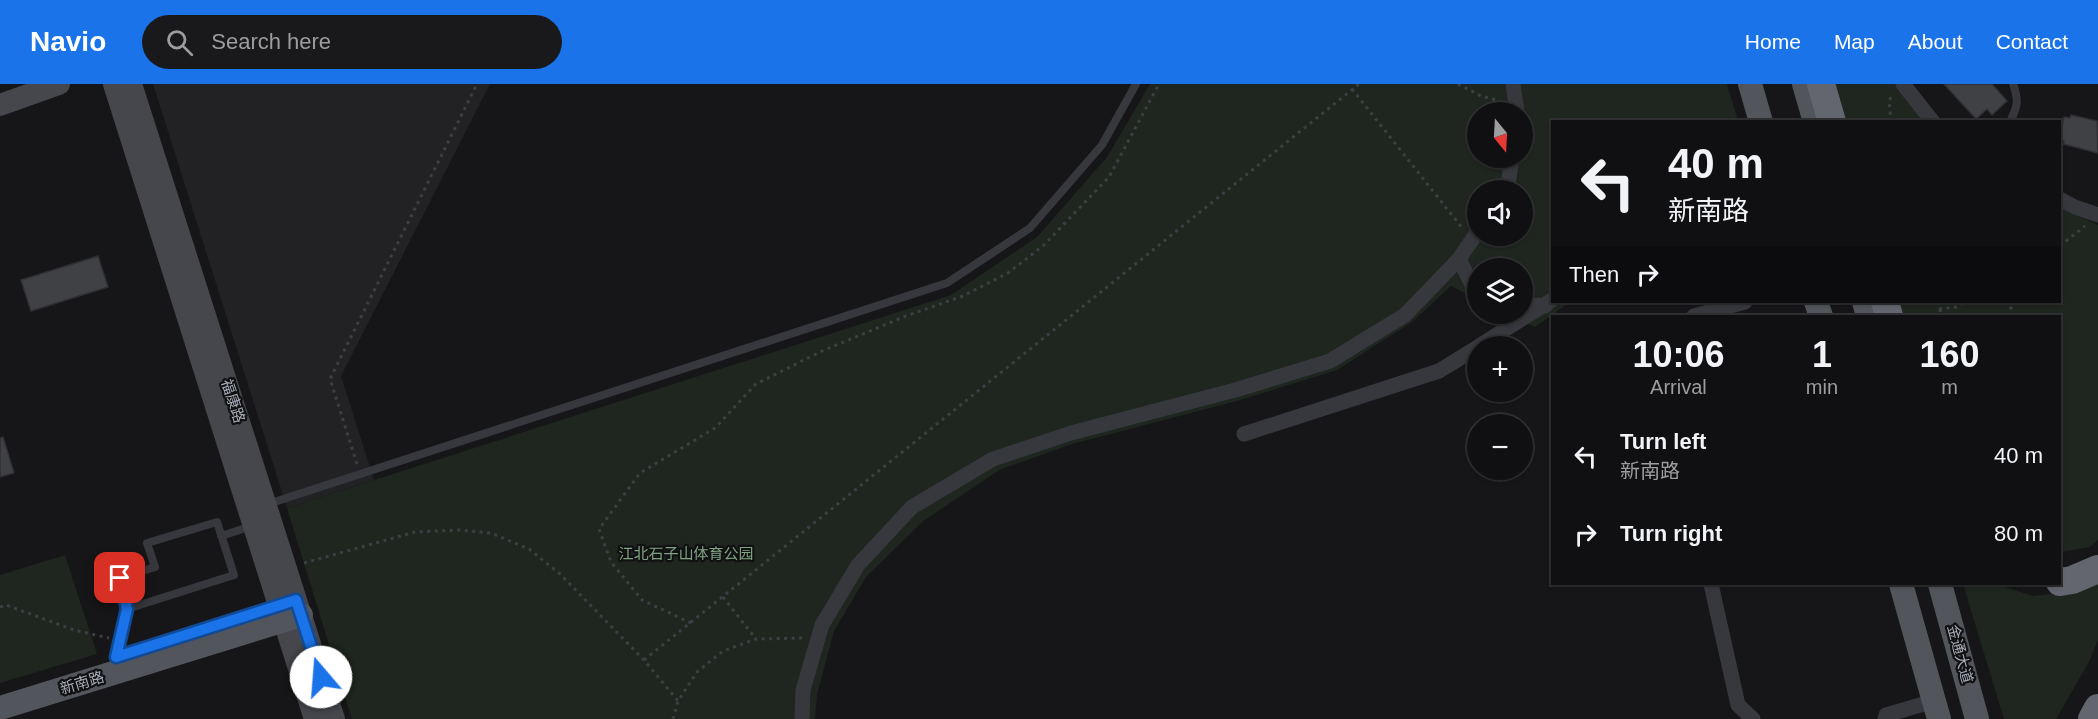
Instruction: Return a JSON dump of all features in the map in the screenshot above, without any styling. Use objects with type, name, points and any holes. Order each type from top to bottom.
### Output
[{"type":"highway","points":[[1821,84],[1831,120]]},
{"type":"highway","points":[[2061,582],[2072,580],[2098,569]]},
{"type":"highway","points":[[2092,719],[2098,708]]},
{"type":"main road","points":[[0,105],[59,84]]},
{"type":"main road","name":"福康路","points":[[114,84],[253,526],[334,719]]},
{"type":"main road","name":"福康路","points":[[131,84],[290,610],[315,719]]},
{"type":"main road","points":[[1750,84],[1758,120]]},
{"type":"main road","points":[[1804,84],[1814,120]]},
{"type":"main road","name":"金通大道","points":[[1941,586],[1977,719]]},
{"type":"main road","points":[[1904,592],[1937,710]]},
{"type":"main road","name":"新南路","points":[[0,693],[118,648],[290,610]]},
{"type":"main road","name":"新南路","points":[[0,708],[290,610]]},
{"type":"street","points":[[1513,84],[1516,102]]},
{"type":"street","points":[[1899,88],[1931,120]]},
{"type":"street","points":[[2061,200],[2094,218]]},
{"type":"street","points":[[802,719],[803,690],[822,625],[858,565],[912,507],[993,459],[1071,433],[1239,389],[1330,361],[1405,315],[1459,259],[1468,246]]},
{"type":"street","points":[[1459,259],[1467,275]]},
{"type":"street","points":[[1533,304],[1549,303]]},
{"type":"street","points":[[1496,336],[1549,303]]},
{"type":"street","points":[[1698,315],[1741,303]]},
{"type":"street","points":[[1244,434],[1439,371],[1467,354]]},
{"type":"street","points":[[1711,585],[1738,705],[1753,719]]},
{"type":"street","points":[[1885,719],[1886,715],[1937,710]]},
{"type":"lane","points":[[268,504],[947,283],[1030,228],[1102,145],[1136,84]]},
{"type":"lane","points":[[2011,120],[2017,106],[2013,84]]},
{"type":"lane","points":[[118,648],[127,609],[120,578],[155,567],[147,543],[217,522],[234,575],[127,609]]},
{"type":"lane","points":[[221,536],[253,526]]},
{"type":"path","points":[[361,474],[330,379],[477,84]]},
{"type":"path","points":[[690,622],[642,600],[611,562],[599,529],[640,473],[715,428],[756,384],[822,351],[906,316],[963,296],[1008,273],[1044,245],[1109,177],[1159,84]]},
{"type":"path","points":[[644,660],[1359,84]]},
{"type":"path","points":[[1458,84],[1498,102]]},
{"type":"path","points":[[1891,120],[1889,100],[1899,88]]},
{"type":"path","points":[[1352,89],[1467,226]]},
{"type":"path","points":[[2061,245],[2094,218]]},
{"type":"path","points":[[1937,303],[1942,315]]},
{"type":"path","points":[[1939,309],[1960,303]]},
{"type":"path","points":[[304,563],[415,532],[459,530],[491,533],[529,549],[560,574],[644,660],[678,701]]},
{"type":"path","points":[[723,597],[756,639]]},
{"type":"path","points":[[0,607],[6,605],[118,648]]},
{"type":"path","points":[[673,719],[678,701],[697,672],[723,651],[756,639],[818,637]]},
{"type":"shaded area","points":[[153,84],[490,84],[341,376],[374,480],[287,508]]},
{"type":"green space","name":"江北石子山体育公园","points":[[1150,84],[1727,84],[1738,120],[1551,120],[1551,303],[1569,303],[1535,327],[1529,324],[1533,324],[1533,258],[1467,258],[1467,294],[1451,286],[1412,322],[1337,370],[1237,401],[1072,444],[999,470],[922,522],[866,577],[834,631],[817,694],[815,719],[352,719],[287,508],[951,295],[1037,237],[1107,157]]},
{"type":"green space","points":[[1830,84],[1896,84],[1922,120],[1843,120]]},
{"type":"green space","points":[[2061,207],[2098,225],[2098,540],[2090,547],[2061,552],[2061,315],[1903,315],[1898,303],[2061,303]]},
{"type":"green space","points":[[65,555],[97,654],[0,683],[0,575]]},
{"type":"green space","points":[[2098,580],[2098,640],[2089,662],[2056,719],[2004,719],[1963,585],[1998,585],[2033,596],[2079,591]]},
{"type":"building","points":[[1944,84],[1992,84],[2007,101],[1992,115],[1987,109],[1976,119]]},
{"type":"building","points":[[2071,115],[2097,121],[2098,153],[2063,144],[2061,130],[2064,117],[2070,118]]},
{"type":"building","points":[[98,256],[108,287],[31,311],[21,280]]},
{"type":"building","points":[[3,437],[14,473],[0,477],[0,438]]},
{"type":"route","points":[[120,578],[127,609],[116,657],[296,600],[321,677]]}]
